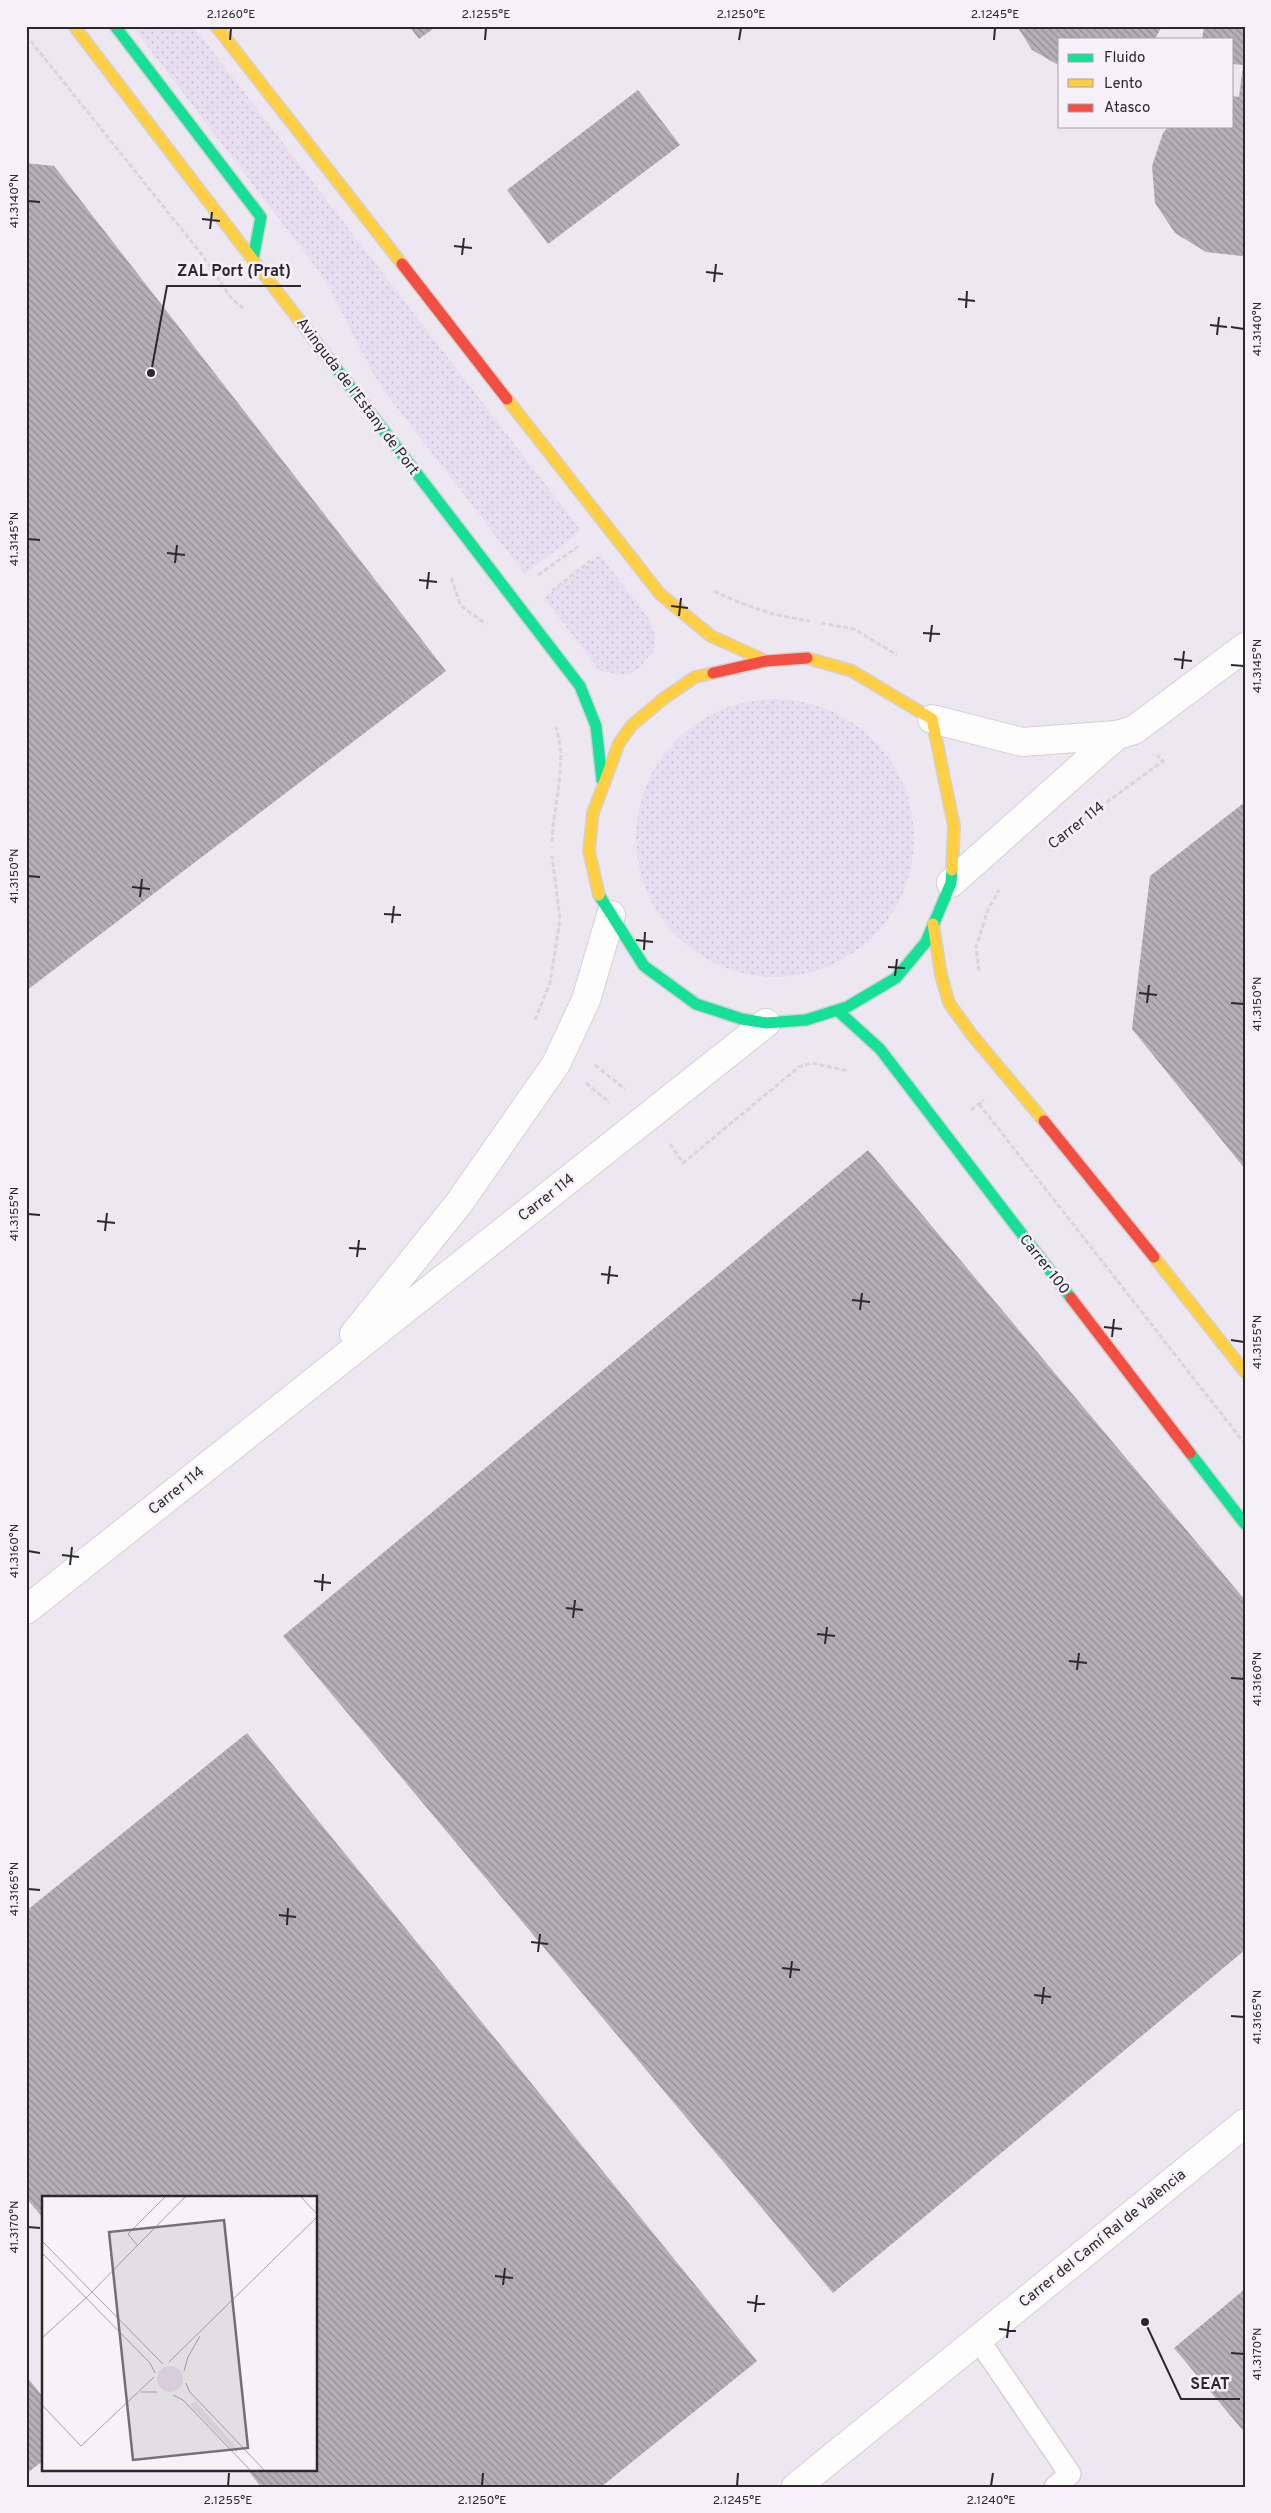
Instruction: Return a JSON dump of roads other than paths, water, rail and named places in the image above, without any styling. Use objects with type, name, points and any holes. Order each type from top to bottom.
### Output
[{"type":"street","name":"Avinguda de l'Estany de Port","points":[[74,26],[580,686],[596,726],[603,784]]},
{"type":"street","points":[[114,26],[261,217],[253,259]]},
{"type":"street","points":[[216,26],[660,594],[711,636],[766,661]]},
{"type":"street","points":[[932,719],[954,826],[951,883],[926,942],[896,978],[847,1007],[806,1020],[756,1031],[742,1020],[696,1004],[644,966],[598,894],[589,852],[593,813],[619,742],[632,725],[663,698],[695,677],[766,661],[807,658],[852,671],[932,719],[1022,742],[1117,735],[1134,730],[1245,647]]},
{"type":"street","points":[[951,883],[1117,735]]},
{"type":"street","name":"Carrer 114","points":[[326,1371],[459,1203],[556,1064],[586,1000],[611,914]]},
{"type":"street","points":[[933,924],[941,975],[949,1003],[953,1009],[972,1036],[1019,1089],[1245,1372]]},
{"type":"street","name":"Carrer 100","points":[[837,1010],[880,1049],[1245,1524]]},
{"type":"street","name":"Carrer 114","points":[[26,1610],[756,1031]]},
{"type":"street","name":"Carrer del Camí Ral de València","points":[[796,2487],[1245,2123]]},
{"type":"lane","points":[[978,2339],[1070,2474],[1054,2487]]},
{"type":"place","name":"ZAL Port (Prat)","points":[[151,373]]},
{"type":"place","name":"SEAT","points":[[1145,2322]]}]
